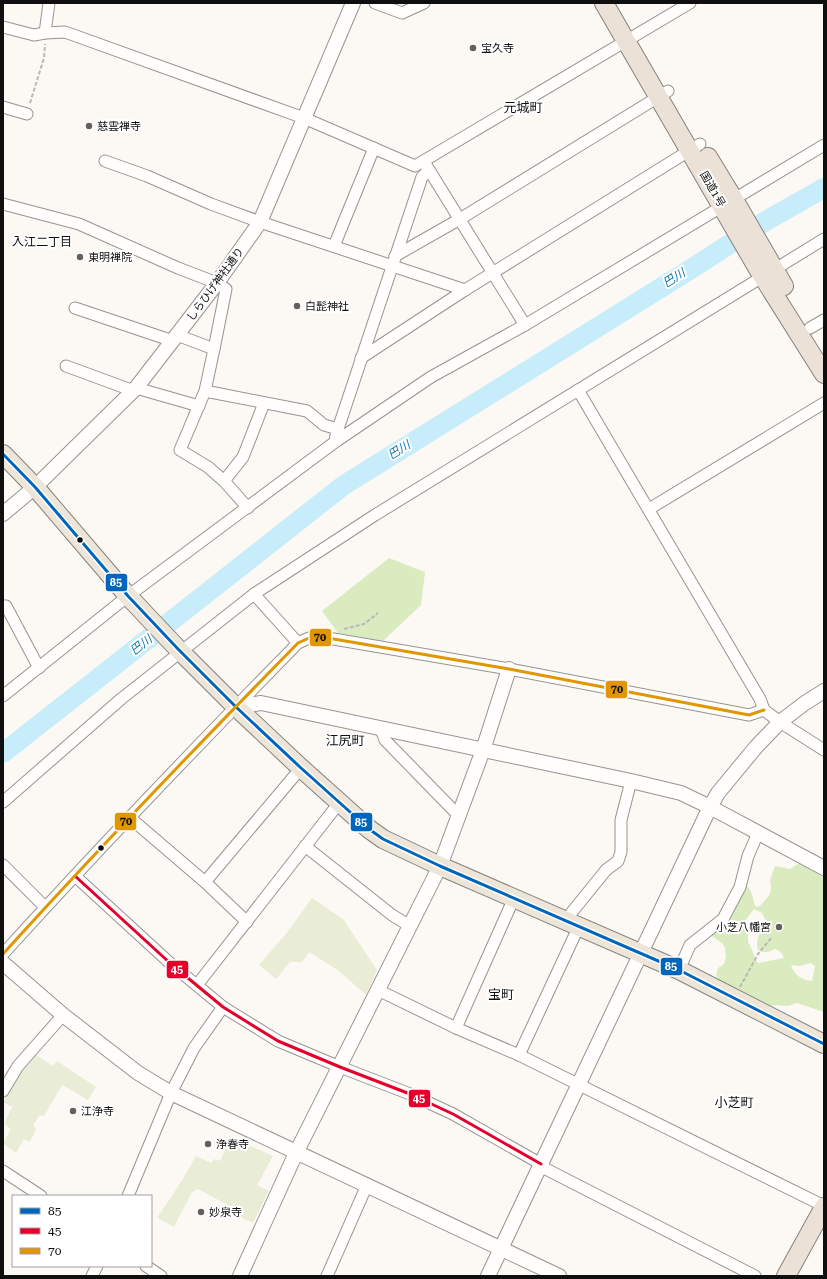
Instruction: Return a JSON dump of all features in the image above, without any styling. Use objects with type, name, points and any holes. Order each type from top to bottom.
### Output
[{"type":"highway","name":"国道1号","points":[[604,3],[631,38],[766,269],[824,374]]},
{"type":"highway","name":"国道1号","points":[[617,3],[631,38]]},
{"type":"highway","name":"国道1号","points":[[766,269],[817,324],[824,351]]},
{"type":"highway","points":[[786,1276],[824,1207]]},
{"type":"highway","points":[[799,1276],[824,1230]]},
{"type":"main road","points":[[3,454],[35,487],[130,598],[180,651],[236,707],[369,829],[383,839],[440,866],[679,970],[824,1044]]},
{"type":"street","points":[[45,33],[49,3]]},
{"type":"street","name":"しらひげ神社通り","points":[[3,514],[35,487],[135,389],[217,283],[260,222],[353,3]]},
{"type":"street","points":[[375,3],[402,13],[424,3]]},
{"type":"street","points":[[3,27],[34,35],[65,32],[304,118],[416,166],[426,166],[631,38],[690,3]]},
{"type":"street","points":[[393,261],[664,94]]},
{"type":"street","points":[[3,108],[26,114]]},
{"type":"street","points":[[3,696],[335,442],[431,377],[525,325],[729,205],[824,144]]},
{"type":"street","points":[[361,358],[465,290],[695,147]]},
{"type":"street","points":[[334,246],[374,148]]},
{"type":"street","points":[[105,161],[147,176],[211,204],[260,222],[334,246],[393,261],[465,290]]},
{"type":"street","points":[[426,166],[525,325]]},
{"type":"street","points":[[335,442],[338,428],[361,358],[426,166]]},
{"type":"street","points":[[3,204],[79,224],[178,268],[217,283],[226,289],[205,391],[180,450],[208,468],[224,481],[248,508]]},
{"type":"street","points":[[3,802],[121,699],[254,594],[375,515],[578,390],[766,269],[824,239]]},
{"type":"street","points":[[75,308],[214,349]]},
{"type":"street","points":[[66,366],[135,389],[199,406]]},
{"type":"street","points":[[578,390],[760,699],[764,710],[824,750]]},
{"type":"street","points":[[205,391],[307,411],[324,425],[338,428]]},
{"type":"street","points":[[224,481],[243,457],[264,403]]},
{"type":"street","points":[[649,509],[824,403]]},
{"type":"street","points":[[254,594],[298,643]]},
{"type":"street","points":[[3,606],[6,606],[39,668]]},
{"type":"street","points":[[3,954],[129,817],[298,643],[310,638],[322,637],[509,669],[750,715],[764,710]]},
{"type":"street","points":[[243,1275],[296,1153],[440,866],[459,816],[509,669]]},
{"type":"street","points":[[488,1276],[640,953],[718,793],[756,747],[780,722],[805,702],[824,691]]},
{"type":"street","points":[[236,707],[262,703],[631,781],[681,793],[824,868]]},
{"type":"street","points":[[381,729],[385,740],[459,816]]},
{"type":"street","points":[[205,882],[301,768]]},
{"type":"street","points":[[519,1055],[573,924],[572,912],[606,870],[618,861],[621,852],[621,820],[631,781]]},
{"type":"street","points":[[197,985],[340,803]]},
{"type":"street","points":[[129,817],[205,882],[247,922]]},
{"type":"street","points":[[679,970],[690,945],[723,919],[740,887],[748,856],[758,833]]},
{"type":"street","points":[[305,846],[392,915],[410,926]]},
{"type":"street","points":[[3,865],[45,907]]},
{"type":"street","points":[[75,876],[171,964],[224,1007],[278,1041],[410,1094],[453,1114],[540,1165],[755,1276]]},
{"type":"street","points":[[456,1028],[514,898]]},
{"type":"street","points":[[3,963],[63,1015],[138,1073],[171,1093],[559,1276]]},
{"type":"street","points":[[378,990],[456,1028],[519,1055],[824,1207]]},
{"type":"street","points":[[128,1195],[171,1093],[194,1048],[224,1007]]},
{"type":"street","points":[[3,1091],[18,1066],[63,1015]]},
{"type":"street","points":[[3,1171],[39,1195]]},
{"type":"street","points":[[327,1276],[367,1185]]},
{"type":"street","points":[[92,1276],[96,1267]]},
{"type":"street","points":[[148,1267],[161,1276]]},
{"type":"path","points":[[26,114],[44,58],[45,33]]},
{"type":"path","points":[[322,637],[332,632],[364,624],[378,613]]},
{"type":"path","points":[[738,991],[758,954],[772,937]]},
{"type":"green space","points":[[389,558],[425,572],[421,605],[383,641],[338,633],[322,611]]},
{"type":"green space","points":[[806,859],[824,867],[824,1012],[797,1003],[788,1006],[776,1005],[765,1007],[721,982],[716,976],[718,968],[724,964],[726,956],[725,948],[722,943],[713,937],[711,933],[746,885],[751,892],[756,907],[760,906],[770,894],[770,880],[775,866],[790,869]],"holes":[[[754,909],[762,913],[765,919],[757,942],[758,950],[768,952],[777,949],[781,952],[784,958],[758,963],[756,960],[748,942],[748,935],[741,926]],[[810,963],[815,966],[812,981],[799,976],[794,972],[791,965],[801,966]]]},
{"type":"green space","points":[[312,898],[343,919],[377,970],[366,995],[339,971],[309,952],[302,962],[290,962],[276,979],[259,965],[286,934]]},
{"type":"green space","points":[[34,1054],[53,1066],[57,1061],[96,1087],[88,1100],[62,1085],[44,1116],[40,1115],[33,1125],[36,1129],[30,1142],[24,1139],[16,1153],[3,1143],[11,1129],[4,1124],[12,1107],[3,1102],[20,1071]]},
{"type":"green space","points":[[231,1137],[273,1156],[257,1185],[269,1191],[253,1223],[236,1215],[235,1209],[198,1189],[192,1192],[174,1227],[157,1218],[196,1156],[211,1163],[214,1159],[220,1161]]},
{"type":"waterway","name":"巴川","points":[[3,753],[344,485],[769,219],[824,188]]},
{"type":"transit line","name":"85","points":[[3,454],[35,487],[128,596],[178,649],[236,707],[369,829],[383,839],[440,866],[679,970],[824,1044]]},
{"type":"transit line","name":"70","points":[[3,954],[112,836],[223,720],[298,643],[309,638],[322,637],[509,669],[749,715],[764,710]]},
{"type":"transit line","name":"45","points":[[75,876],[171,964],[223,1007],[278,1041],[410,1094],[453,1114],[541,1164]]},
{"type":"place","name":"宝久寺","points":[[473,48]]},
{"type":"place","name":"慈雲禅寺","points":[[89,126]]},
{"type":"place","name":"東明禅院","points":[[80,257]]},
{"type":"place","name":"白髭神社","points":[[297,306]]},
{"type":"place","name":"小芝八幡宮","points":[[779,927]]},
{"type":"place","name":"江浄寺","points":[[73,1111]]},
{"type":"place","name":"浄春寺","points":[[208,1144]]},
{"type":"place","name":"妙泉寺","points":[[201,1212]]},
{"type":"district","name":"元城町","points":[[523,107]]},
{"type":"district","name":"入江二丁目","points":[[42,242]]},
{"type":"district","name":"江尻町","points":[[345,740]]},
{"type":"district","name":"宝町","points":[[501,994]]},
{"type":"district","name":"小芝町","points":[[734,1102]]}]
